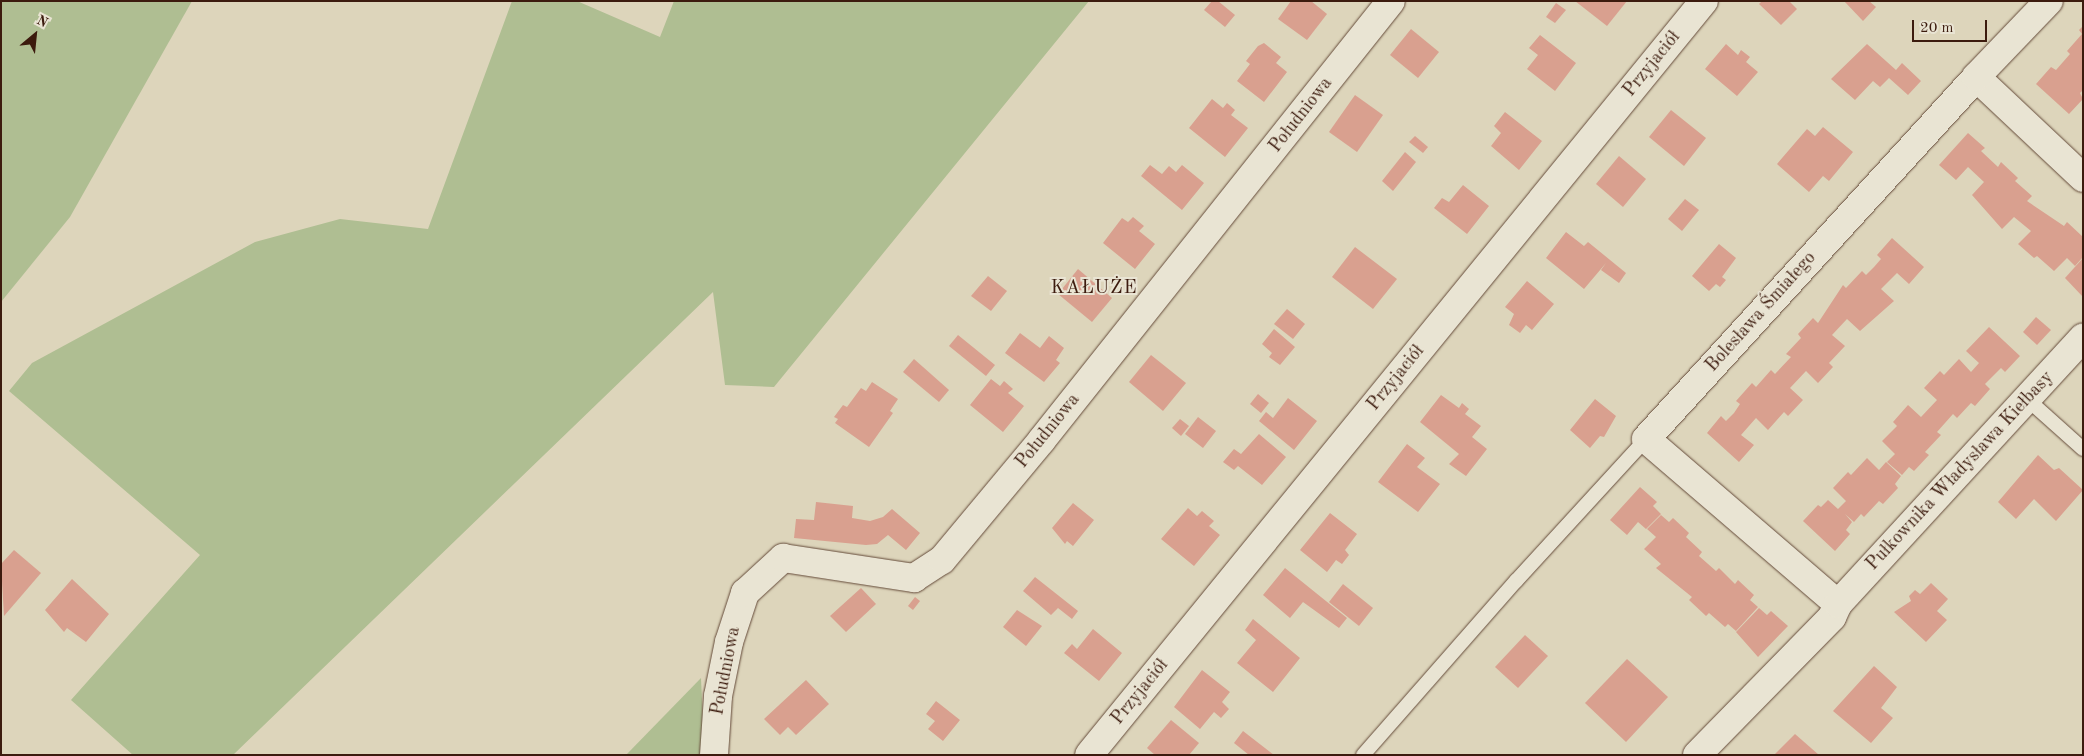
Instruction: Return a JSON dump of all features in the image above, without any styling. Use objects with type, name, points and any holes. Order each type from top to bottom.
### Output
[{"type":"street","name":"Południowa","points":[[714,755],[718,696],[729,642],[745,593],[783,558],[914,578],[942,560],[1041,441],[1391,1]]},
{"type":"street","name":"Przyjaciół","points":[[1089,755],[1704,1]]},
{"type":"street","name":"Bolesława Śmiałego","points":[[1646,439],[1976,77],[2049,1]]},
{"type":"street","points":[[1976,77],[2083,178]]},
{"type":"street","name":"Pułkownika Władysława Kiełbasy","points":[[1697,755],[1832,617],[1838,604],[2083,338]]},
{"type":"street","points":[[1646,439],[1838,604]]},
{"type":"lane","points":[[2027,399],[2083,449]]},
{"type":"lane","points":[[1364,755],[1516,581],[1646,439]]},
{"type":"green space","points":[[1,1],[192,1],[70,217],[1,302]]},
{"type":"green space","points":[[512,1],[577,1],[660,37],[674,1],[1089,1],[774,387],[725,385],[713,292],[233,755],[133,755],[71,700],[200,555],[9,391],[32,363],[255,242],[340,219],[428,229]]},
{"type":"green space","points":[[701,678],[704,743],[699,755],[626,755]]},
{"type":"building","points":[[1212,1],[1218,1],[1235,15],[1225,27],[1204,10]]},
{"type":"building","points":[[1291,1],[1311,1],[1327,14],[1307,40],[1278,19]]},
{"type":"building","points":[[1575,1],[1627,1],[1607,26]]},
{"type":"building","points":[[1762,1],[1789,1],[1797,9],[1781,25],[1759,4]]},
{"type":"building","points":[[1844,1],[1869,1],[1876,7],[1863,21]]},
{"type":"building","points":[[1556,3],[1566,10],[1555,23],[1546,17]]},
{"type":"building","points":[[2083,26],[2083,90],[2080,93],[2083,99],[2069,114],[2036,84],[2051,67],[2056,70],[2070,54],[2067,51],[2082,34],[2079,30]]},
{"type":"building","points":[[1411,29],[1439,52],[1418,78],[1390,55]]},
{"type":"building","points":[[1540,35],[1576,63],[1555,91],[1527,69],[1538,55],[1529,48]]},
{"type":"building","points":[[1264,43],[1281,57],[1276,63],[1287,72],[1264,102],[1237,81],[1250,64],[1246,61],[1258,46]]},
{"type":"building","points":[[1726,44],[1738,55],[1741,50],[1750,57],[1746,62],[1758,72],[1737,96],[1705,69]]},
{"type":"building","points":[[1867,44],[1896,70],[1902,63],[1921,81],[1908,95],[1889,78],[1880,87],[1873,81],[1855,100],[1831,79]]},
{"type":"building","points":[[1355,95],[1383,115],[1357,152],[1329,132]]},
{"type":"building","points":[[1212,99],[1223,108],[1227,103],[1235,110],[1231,115],[1248,128],[1225,157],[1189,128]]},
{"type":"building","points":[[1671,110],[1706,138],[1684,166],[1649,137]]},
{"type":"building","points":[[1505,112],[1542,141],[1519,170],[1491,146],[1501,133],[1494,126]]},
{"type":"building","points":[[1823,127],[1853,152],[1829,181],[1823,176],[1809,192],[1777,164],[1807,129],[1815,136]]},
{"type":"building","points":[[1968,133],[1985,148],[1981,151],[1998,167],[2001,162],[2018,178],[2015,181],[2032,196],[2027,201],[2064,226],[2067,222],[2083,237],[2083,257],[2075,266],[2067,258],[2054,271],[2037,256],[2034,258],[2018,244],[2031,231],[2014,217],[2002,229],[1972,195],[1984,182],[1968,167],[1956,180],[1939,165]]},
{"type":"building","points":[[1415,136],[1428,147],[1423,153],[1409,142]]},
{"type":"building","points":[[1405,152],[1416,162],[1393,191],[1382,181]]},
{"type":"building","points":[[1619,156],[1646,179],[1623,207],[1596,184]]},
{"type":"building","points":[[1150,165],[1162,174],[1169,166],[1176,172],[1182,165],[1204,183],[1182,210],[1141,176]]},
{"type":"building","points":[[1463,185],[1489,206],[1467,234],[1434,208],[1442,198],[1449,202]]},
{"type":"building","points":[[1685,199],[1699,210],[1682,231],[1668,219]]},
{"type":"building","points":[[1133,217],[1144,226],[1139,231],[1155,244],[1135,269],[1103,243],[1122,218],[1128,222]]},
{"type":"building","points":[[1566,232],[1584,246],[1588,242],[1626,273],[1619,283],[1601,270],[1606,263],[1584,289],[1546,258]]},
{"type":"building","points":[[1892,238],[1924,267],[1909,284],[1897,273],[1881,289],[1894,301],[1860,331],[1847,319],[1832,335],[1845,346],[1829,363],[1833,367],[1818,383],[1806,371],[1790,388],[1803,400],[1788,416],[1784,412],[1768,430],[1756,418],[1741,435],[1754,445],[1739,462],[1707,433],[1721,416],[1726,421],[1734,413],[1740,404],[1736,401],[1752,383],[1756,387],[1771,370],[1775,374],[1791,357],[1786,354],[1801,338],[1798,334],[1813,318],[1818,323],[1843,285],[1846,288],[1862,271],[1866,275],[1874,267],[1881,259],[1877,255]]},
{"type":"building","points":[[1719,244],[1736,258],[1722,277],[1726,280],[1720,287],[1716,284],[1709,291],[1692,276]]},
{"type":"building","points":[[1355,247],[1397,279],[1373,309],[1332,277]]},
{"type":"building","points":[[2083,258],[2083,297],[2065,278]]},
{"type":"building","points":[[1078,269],[1112,298],[1092,322],[1058,294]]},
{"type":"building","points":[[988,276],[1007,291],[991,311],[971,296]]},
{"type":"building","points":[[1527,281],[1554,304],[1532,330],[1526,325],[1520,333],[1509,325],[1514,314],[1505,307]]},
{"type":"building","points":[[1287,309],[1305,324],[1293,339],[1274,324]]},
{"type":"building","points":[[2036,317],[2051,330],[2037,345],[2023,332]]},
{"type":"building","points":[[1989,327],[2020,356],[2005,372],[2001,368],[1985,384],[1990,389],[1975,406],[1971,403],[1957,418],[1953,414],[1937,432],[1941,435],[1925,452],[1929,455],[1914,471],[1909,467],[1902,475],[1887,462],[1895,454],[1882,441],[1897,426],[1893,422],[1908,405],[1921,417],[1937,400],[1924,388],[1940,371],[1944,375],[1959,359],[1971,372],[1979,363],[1966,351]]},
{"type":"building","points":[[1274,329],[1295,347],[1280,365],[1269,357],[1272,353],[1262,344]]},
{"type":"building","points":[[1020,333],[1040,348],[1049,336],[1064,348],[1056,360],[1060,363],[1044,382],[1005,353]]},
{"type":"building","points":[[958,335],[995,365],[986,376],[949,346]]},
{"type":"building","points":[[1151,355],[1186,383],[1163,411],[1129,382]]},
{"type":"building","points":[[914,359],[949,390],[939,402],[903,372]]},
{"type":"building","points":[[991,379],[1000,386],[1004,381],[1013,389],[1008,393],[1024,406],[1003,432],[970,405]]},
{"type":"building","points":[[872,382],[898,399],[890,411],[893,413],[869,447],[835,423],[838,419],[834,417],[843,405],[847,407],[861,388],[866,391]]},
{"type":"building","points":[[1258,394],[1269,403],[1261,413],[1250,404]]},
{"type":"building","points":[[1441,395],[1459,408],[1462,403],[1469,409],[1465,414],[1481,426],[1472,437],[1487,449],[1466,476],[1449,464],[1459,454],[1420,422]]},
{"type":"building","points":[[1288,398],[1317,421],[1294,450],[1259,421],[1266,412],[1273,418]]},
{"type":"building","points":[[1595,399],[1616,416],[1604,437],[1600,436],[1590,448],[1570,430]]},
{"type":"building","points":[[1198,417],[1216,431],[1203,448],[1185,434]]},
{"type":"building","points":[[1180,419],[1189,426],[1181,436],[1172,428]]},
{"type":"building","points":[[1259,434],[1286,457],[1262,485],[1238,466],[1234,470],[1223,462],[1234,449],[1241,454]]},
{"type":"building","points":[[1407,444],[1425,458],[1417,467],[1440,484],[1418,512],[1378,482]]},
{"type":"building","points":[[2038,455],[2054,470],[2059,468],[2083,490],[2056,521],[2034,499],[2016,519],[1998,502]]},
{"type":"building","points":[[1867,458],[1879,470],[1886,462],[1901,476],[1895,484],[1898,488],[1883,504],[1879,501],[1864,517],[1861,514],[1854,522],[1845,514],[1852,522],[1846,530],[1850,534],[1835,551],[1803,521],[1818,505],[1821,507],[1828,500],[1838,509],[1846,501],[1833,488],[1848,472],[1851,475]]},
{"type":"building","points":[[1640,487],[1657,502],[1653,506],[1661,514],[1646,529],[1638,522],[1627,535],[1610,520]]},
{"type":"building","points":[[816,502],[853,506],[852,518],[870,521],[883,517],[892,509],[920,533],[906,550],[888,535],[877,544],[866,545],[794,538],[796,519],[814,520]]},
{"type":"building","points":[[1073,503],[1094,520],[1073,546],[1067,541],[1065,544],[1052,528]]},
{"type":"building","points":[[1188,508],[1197,516],[1202,511],[1214,521],[1209,526],[1220,535],[1194,566],[1161,539]]},
{"type":"building","points":[[1330,513],[1357,534],[1345,550],[1349,555],[1342,564],[1336,560],[1327,572],[1300,550]]},
{"type":"building","points":[[1661,515],[1669,522],[1673,518],[1689,533],[1686,537],[1702,552],[1699,556],[1716,571],[1719,568],[1735,584],[1738,580],[1754,595],[1750,600],[1758,607],[1736,631],[1728,624],[1725,627],[1709,613],[1706,616],[1689,600],[1692,597],[1656,568],[1661,564],[1644,549],[1656,537],[1647,529]]},
{"type":"building","points":[[14,550],[41,573],[4,616],[1,564]]},
{"type":"building","points":[[1285,568],[1347,618],[1339,628],[1303,602],[1290,618],[1263,595]]},
{"type":"building","points":[[1035,577],[1078,611],[1072,619],[1058,608],[1051,615],[1023,591]]},
{"type":"building","points":[[72,579],[109,614],[86,642],[67,628],[64,632],[45,610]]},
{"type":"building","points":[[1931,583],[1948,599],[1937,611],[1947,620],[1926,642],[1894,612],[1911,601],[1909,596],[1915,590],[1920,594]]},
{"type":"building","points":[[1343,584],[1373,608],[1359,626],[1329,602]]},
{"type":"building","points":[[861,588],[876,604],[846,632],[830,616]]},
{"type":"building","points":[[915,597],[920,601],[913,610],[908,606]]},
{"type":"building","points":[[1759,608],[1767,615],[1771,611],[1788,626],[1758,657],[1736,632]]},
{"type":"building","points":[[1017,610],[1042,626],[1026,646],[1003,627]]},
{"type":"building","points":[[1253,619],[1300,658],[1273,692],[1237,663],[1256,640],[1245,630]]},
{"type":"building","points":[[1093,629],[1122,653],[1099,681],[1064,653],[1072,644],[1077,649]]},
{"type":"building","points":[[1525,635],[1548,656],[1518,688],[1495,667]]},
{"type":"building","points":[[1627,659],[1668,697],[1626,742],[1585,703]]},
{"type":"building","points":[[1874,666],[1897,687],[1881,708],[1893,718],[1871,743],[1833,711]]},
{"type":"building","points":[[1202,670],[1230,692],[1222,702],[1229,709],[1221,718],[1214,712],[1200,729],[1174,707]]},
{"type":"building","points":[[806,680],[829,704],[796,735],[788,727],[780,735],[764,719]]},
{"type":"building","points":[[936,701],[960,720],[943,741],[928,729],[935,721],[926,714]]},
{"type":"building","points":[[1171,720],[1199,743],[1189,755],[1155,755],[1147,748]]},
{"type":"building","points":[[1243,731],[1274,755],[1249,755],[1234,743]]},
{"type":"building","points":[[1795,734],[1819,755],[1774,755]]},
{"type":"district","name":"KAŁUŻE","points":[[1094,289]]}]
